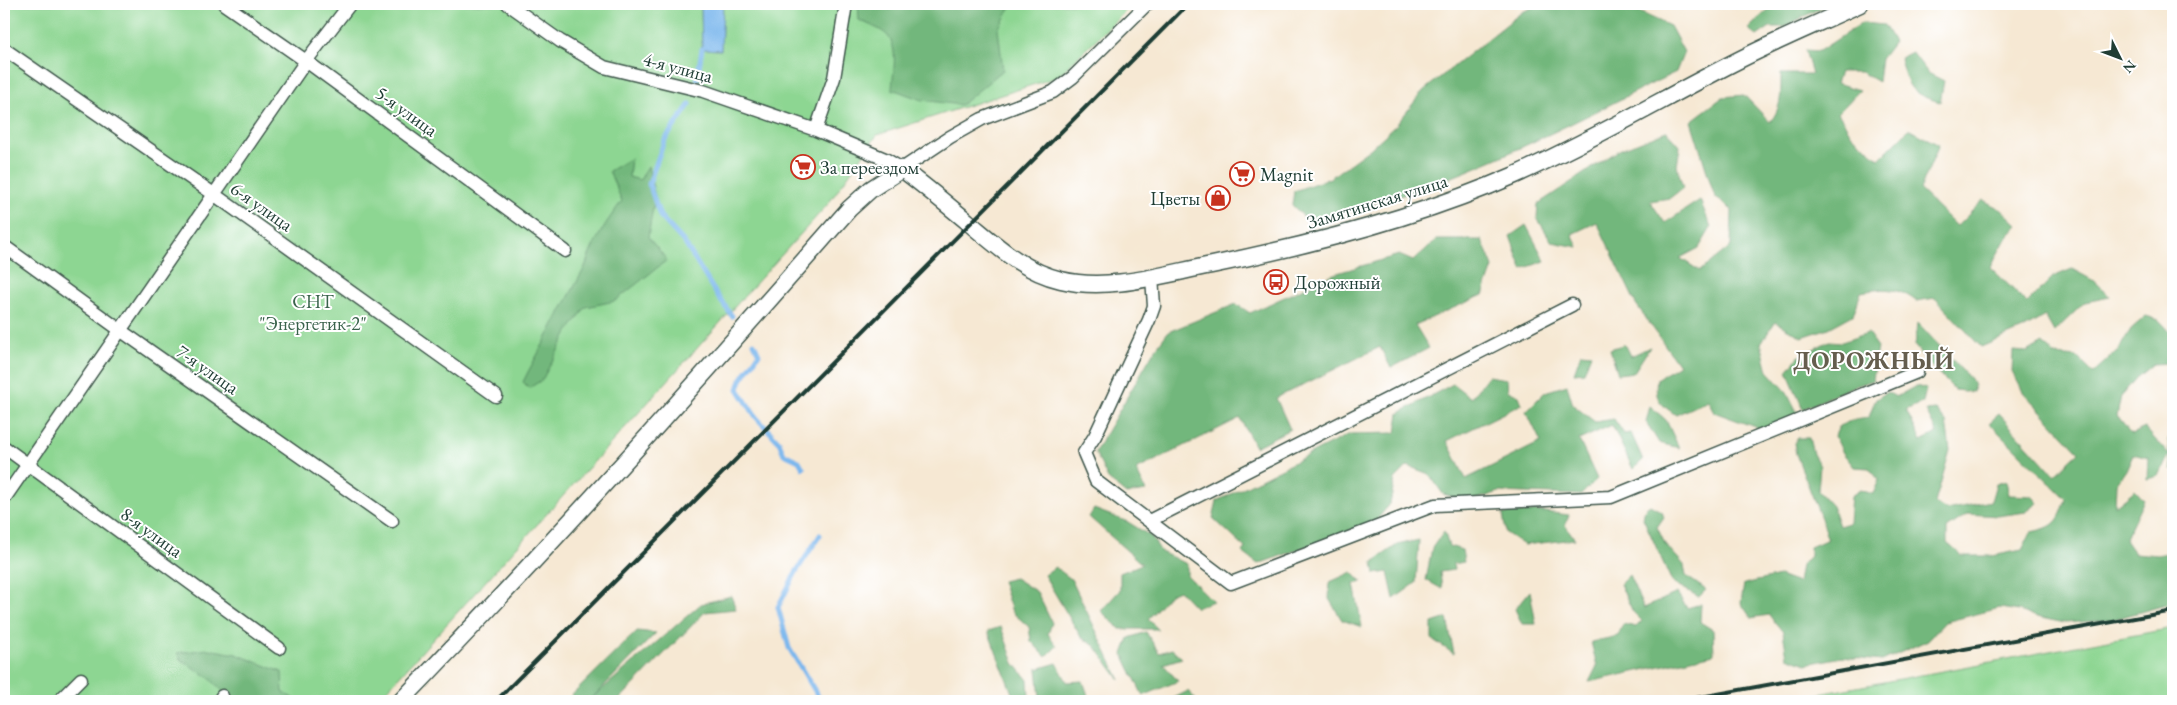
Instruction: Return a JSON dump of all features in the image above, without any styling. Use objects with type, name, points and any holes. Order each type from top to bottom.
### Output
[{"type":"street","name":"5-я улица","points":[[224,4],[306,61],[565,251]]},
{"type":"street","points":[[4,499],[306,61],[350,4]]},
{"type":"street","name":"4-я улица","points":[[508,4],[560,41],[604,67],[703,91],[816,130],[902,169]]},
{"type":"street","points":[[816,130],[834,78],[846,4]]},
{"type":"street","points":[[401,701],[509,590],[654,432],[849,209],[871,189],[950,137],[982,119],[1053,92],[1073,78],[1147,4]]},
{"type":"street","name":"Замятинская улица","points":[[902,169],[1013,259],[1036,273],[1062,281],[1088,284],[1152,277],[1319,240],[1452,201],[1515,175],[1593,138],[1733,63],[1860,4]]},
{"type":"street","name":"6-я улица","points":[[4,49],[215,195],[496,396]]},
{"type":"street","name":"7-я улица","points":[[4,246],[392,521]]},
{"type":"street","points":[[1152,277],[1154,306],[1149,320],[1096,436],[1084,453],[1096,480],[1231,583],[1435,504],[1611,497],[1917,372]]},
{"type":"street","points":[[1149,520],[1572,305]]},
{"type":"street","name":"8-я улица","points":[[4,447],[279,648]]},
{"type":"street","points":[[59,701],[81,679]]},
{"type":"green space","name":"СHТ \"Энергетик-2\"","points":[[4,4],[701,4],[702,49],[721,50],[723,4],[1133,4],[1057,77],[877,135],[828,204],[377,701],[4,701]]},
{"type":"green space","points":[[858,4],[1013,4],[998,29],[1003,70],[961,105],[922,100],[892,89],[894,54],[891,40],[881,31],[859,20]]},
{"type":"green space","points":[[1541,4],[1622,4],[1670,26],[1684,52],[1676,72],[1496,159],[1422,188],[1384,201],[1317,219],[1307,220],[1292,205],[1294,191],[1330,178],[1370,149],[1397,124],[1423,91],[1522,12]]},
{"type":"green space","points":[[1774,4],[1828,4],[1784,27],[1770,27],[1757,36],[1748,29]]},
{"type":"green space","points":[[1862,23],[1884,25],[1894,42],[1881,59],[1878,82],[1861,72],[1840,72],[1836,83],[1860,90],[1838,113],[1852,135],[1879,159],[1909,129],[1939,145],[1920,190],[1957,226],[1983,200],[2002,210],[2018,225],[2007,237],[1990,267],[2027,303],[2053,277],[2072,269],[2096,282],[2110,297],[2085,302],[2054,332],[2045,316],[2023,329],[1981,347],[1935,298],[1916,301],[1897,291],[1877,290],[1861,292],[1853,315],[1829,328],[1802,337],[1775,322],[1761,343],[1768,371],[1787,392],[1798,414],[1784,428],[1763,430],[1714,412],[1708,400],[1676,415],[1659,400],[1656,386],[1657,379],[1679,365],[1636,304],[1597,222],[1572,234],[1578,247],[1552,242],[1537,218],[1538,204],[1619,150],[1667,131],[1680,146],[1677,166],[1683,188],[1670,198],[1650,201],[1665,223],[1700,200],[1711,228],[1699,248],[1680,258],[1700,271],[1731,246],[1732,210],[1715,197],[1691,121],[1723,97],[1744,95],[1770,122],[1779,105],[1781,74],[1812,74],[1805,50],[1819,51]]},
{"type":"green space","points":[[1912,52],[1928,73],[1944,81],[1940,102],[1922,96],[1911,88],[1908,83],[1900,58]]},
{"type":"green space","points":[[631,158],[629,177],[640,180],[648,166],[655,196],[648,237],[667,260],[615,301],[586,307],[568,332],[542,380],[529,388],[523,382],[585,267],[596,241],[622,201],[609,171]]},
{"type":"green space","points":[[1526,225],[1545,261],[1522,269],[1510,236]]},
{"type":"green space","points":[[1436,240],[1482,240],[1493,267],[1483,295],[1415,325],[1429,348],[1391,368],[1380,347],[1276,398],[1290,429],[1255,447],[1240,418],[1136,470],[1146,491],[1126,494],[1108,479],[1095,452],[1154,351],[1168,332],[1236,304],[1250,313],[1334,274],[1399,255],[1413,261]]},
{"type":"green space","points":[[2146,316],[2159,320],[2173,335],[2173,357],[2170,363],[2153,364],[2136,378],[2121,396],[2117,416],[2131,434],[2145,428],[2169,455],[2159,476],[2147,479],[2148,458],[2133,454],[2126,470],[2116,484],[2115,506],[2135,490],[2144,500],[2125,540],[2134,553],[2157,555],[2173,552],[2173,575],[2169,577],[2173,579],[2173,603],[2111,620],[2065,623],[2000,608],[1945,622],[1928,640],[1882,661],[1842,657],[1806,664],[1787,657],[1783,632],[1769,615],[1751,618],[1741,603],[1744,584],[1779,576],[1798,583],[1801,565],[1810,556],[1810,547],[1828,539],[1796,454],[1794,443],[1798,438],[1809,438],[1813,454],[1820,466],[1818,491],[1832,506],[1839,526],[1849,523],[1851,496],[1860,490],[1873,494],[1879,480],[1869,468],[1854,467],[1843,453],[1835,436],[1839,426],[1855,419],[1869,417],[1875,400],[1887,392],[1896,397],[1916,386],[1926,389],[1923,402],[1906,410],[1921,441],[1937,433],[1926,411],[1936,410],[1946,422],[1950,450],[1935,503],[1946,510],[1991,501],[1996,484],[2006,481],[2009,495],[2032,496],[2038,503],[2026,512],[1998,516],[1968,514],[1947,528],[1947,543],[1962,556],[1992,556],[2022,550],[2031,532],[2046,528],[2055,523],[2061,514],[2066,499],[1989,423],[1999,414],[2054,475],[2079,452],[2023,392],[2012,371],[2013,351],[2027,352],[2043,343],[2054,355],[2077,357],[2093,373],[2119,349],[2131,329]]},
{"type":"green space","points":[[1918,323],[1974,383],[1973,392],[1955,390],[1928,363],[1915,346]]},
{"type":"green space","points":[[1868,333],[1878,347],[1873,380],[1847,389],[1803,409],[1787,371],[1798,357],[1829,341],[1842,342]]},
{"type":"green space","points":[[1625,344],[1631,356],[1650,347],[1634,372],[1618,374],[1610,349]]},
{"type":"green space","points":[[1581,353],[1591,354],[1584,372],[1574,373]]},
{"type":"green space","points":[[1488,376],[1507,379],[1508,391],[1519,396],[1522,404],[1447,441],[1466,479],[1541,442],[1526,411],[1545,392],[1567,385],[1573,405],[1595,422],[1614,419],[1624,434],[1631,433],[1643,460],[1633,469],[1612,425],[1579,440],[1597,479],[1581,495],[1499,492],[1468,502],[1443,494],[1429,474],[1408,466],[1395,479],[1390,504],[1374,523],[1258,564],[1242,552],[1245,548],[1213,518],[1217,501],[1350,434],[1396,433],[1399,413],[1453,384],[1471,398]]},
{"type":"green space","points":[[1650,406],[1666,420],[1679,448],[1659,443],[1646,422]]},
{"type":"green space","points":[[2173,433],[2173,470],[2171,470],[2168,439]]},
{"type":"green space","points":[[1650,505],[1662,512],[1664,517],[1657,527],[1665,544],[1684,565],[1686,576],[1706,590],[1699,597],[1672,582],[1643,518],[1645,509]]},
{"type":"green space","points":[[1094,509],[1128,522],[1152,537],[1161,552],[1187,564],[1187,575],[1213,601],[1196,608],[1179,590],[1170,594],[1148,619],[1158,629],[1120,629],[1101,611],[1120,590],[1120,573],[1142,564],[1089,517]]},
{"type":"green space","points":[[1536,511],[1569,515],[1565,525],[1575,539],[1524,545],[1506,533],[1503,514]]},
{"type":"green space","points":[[1444,531],[1449,546],[1462,550],[1464,562],[1453,564],[1454,570],[1440,572],[1442,589],[1426,580],[1432,548]]},
{"type":"green space","points":[[1419,540],[1416,583],[1394,599],[1388,572],[1375,574],[1373,562],[1397,545]]},
{"type":"green space","points":[[1055,567],[1071,579],[1120,680],[1095,646],[1081,637],[1044,575]]},
{"type":"green space","points":[[1352,572],[1362,582],[1354,584],[1362,627],[1342,620],[1329,599],[1330,582]]},
{"type":"green space","points":[[1629,575],[1644,608],[1677,593],[1687,608],[1701,604],[1700,622],[1713,630],[1714,654],[1589,682],[1597,666],[1591,642],[1618,636],[1623,624],[1636,627],[1642,621],[1633,612],[1620,584]]},
{"type":"green space","points":[[1015,578],[1037,592],[1052,623],[1048,634],[1057,646],[1046,657],[1031,641],[1029,627],[1012,612],[1002,581]]},
{"type":"green space","points":[[1530,591],[1536,624],[1522,624],[1515,609]]},
{"type":"green space","points":[[731,596],[736,609],[705,612],[618,701],[566,701],[637,631],[656,633],[593,697],[701,604]]},
{"type":"green space","points":[[1447,618],[1454,654],[1432,639],[1432,623]]},
{"type":"green space","points":[[1001,627],[1014,663],[1028,680],[1029,698],[1026,701],[1015,701],[988,631]]},
{"type":"green space","points":[[2173,628],[2173,701],[1782,701]]},
{"type":"green space","points":[[1146,632],[1159,653],[1172,649],[1182,658],[1163,664],[1178,681],[1143,696],[1123,654],[1129,638]]},
{"type":"green space","points":[[208,649],[236,654],[282,672],[283,692],[297,701],[225,701],[226,694],[207,676],[182,661],[177,653]]},
{"type":"green space","points":[[1057,663],[1067,682],[1083,681],[1090,701],[1043,701],[1040,697],[1037,669]]},
{"type":"green space","points":[[1188,691],[1197,701],[1168,701]]},
{"type":"water","points":[[701,4],[723,4],[721,50],[702,49]]},
{"type":"waterway","points":[[697,79],[702,49]]},
{"type":"waterway","points":[[690,104],[664,141],[649,184],[660,216],[684,242],[732,316]]},
{"type":"waterway","points":[[754,343],[759,354],[741,380],[738,389],[756,417],[779,442],[784,454],[799,461],[803,468]]},
{"type":"waterway","points":[[820,535],[796,572],[778,607],[789,648],[821,701]]},
{"type":"railway","points":[[496,701],[1188,4]]},
{"type":"railway","points":[[1679,701],[2173,611]]},
{"type":"place","name":"За переездом","points":[[803,167]]},
{"type":"place","name":"Magnit","points":[[1242,174]]},
{"type":"place","name":"Цветы","points":[[1218,198]]},
{"type":"place","name":"Дорожный","points":[[1276,282]]},
{"type":"district","name":"ДОРОЖНЫЙ","points":[[1874,361]]}]
